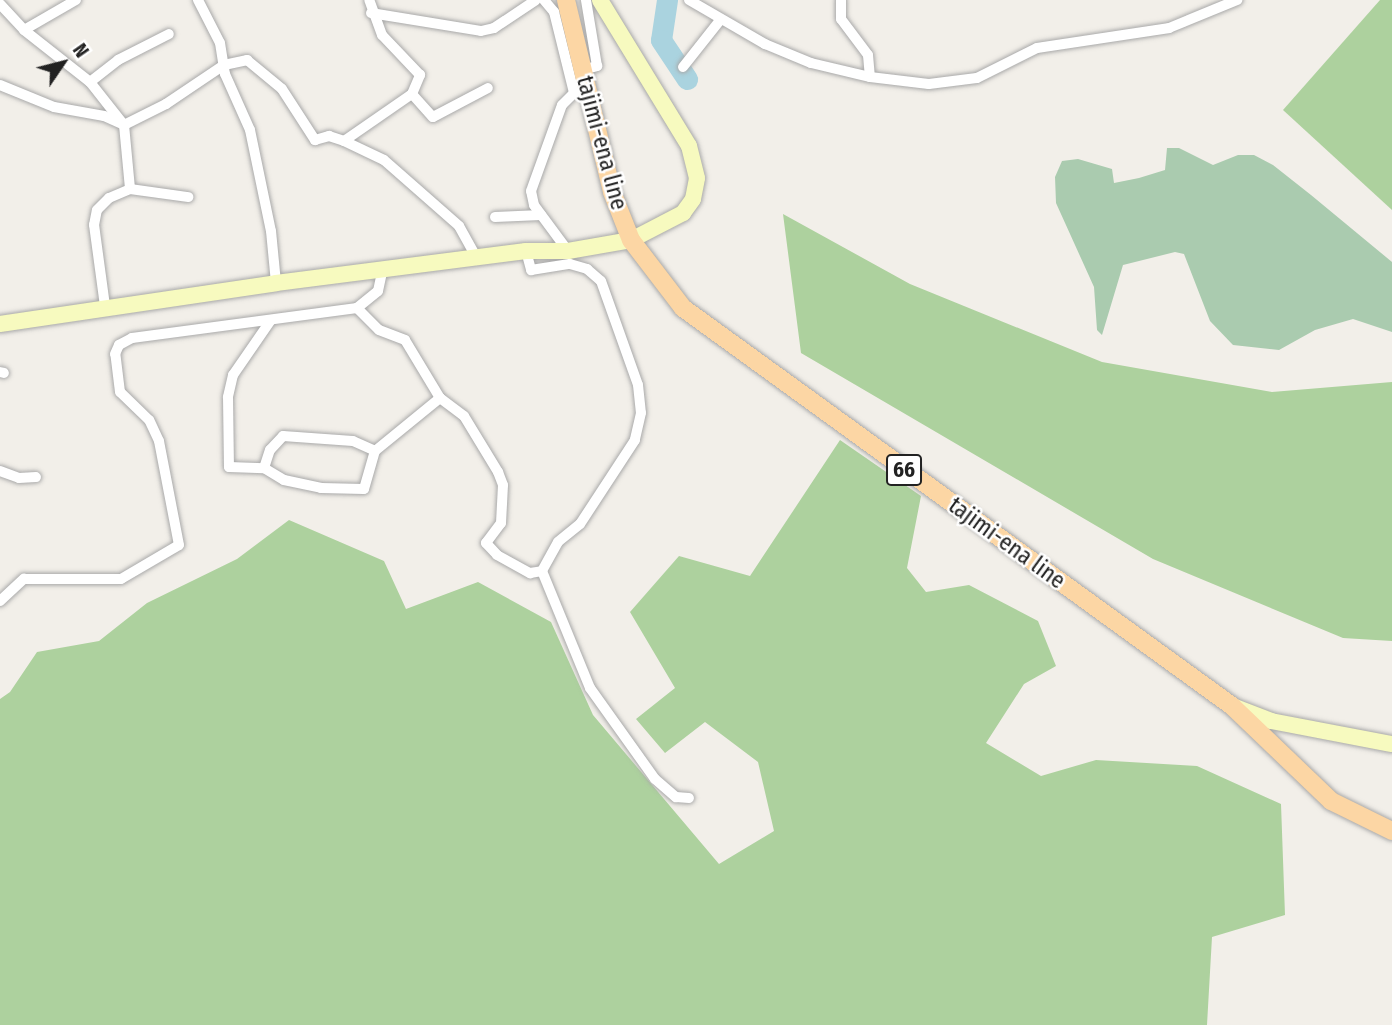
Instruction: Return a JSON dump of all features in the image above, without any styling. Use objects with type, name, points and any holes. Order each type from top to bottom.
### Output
[{"type":"main road","name":"tajimi-ena line","points":[[566,0],[583,70],[581,92],[612,192],[631,240],[683,308],[729,345],[1233,706],[1331,802],[1392,831]]},
{"type":"street","points":[[24,30],[76,0]]},
{"type":"street","points":[[198,0],[220,43],[224,65],[256,156],[276,283]]},
{"type":"street","points":[[344,141],[412,94],[420,75],[382,35],[371,13],[369,0]]},
{"type":"street","points":[[371,13],[481,31],[494,28],[536,0]]},
{"type":"street","points":[[544,0],[554,12],[581,92],[562,105],[531,191],[541,215],[568,251]]},
{"type":"street","points":[[583,70],[597,66],[586,0]]},
{"type":"street","points":[[0,324],[105,306],[276,283],[382,272],[527,251],[568,251],[631,240],[683,213],[693,199],[697,178],[689,146],[600,0]]},
{"type":"street","points":[[689,0],[788,54],[870,77],[929,84],[977,78],[1037,48],[1136,37],[1237,0]]},
{"type":"street","points":[[841,0],[841,19],[869,55],[870,77]]},
{"type":"street","points":[[0,4],[24,30],[90,82],[124,125],[130,189]]},
{"type":"street","points":[[682,67],[721,19]]},
{"type":"street","points":[[90,82],[118,60],[169,34]]},
{"type":"street","points":[[124,125],[166,104],[224,65],[247,60],[257,65],[282,89],[315,141],[329,136],[384,160],[459,226],[477,258]]},
{"type":"street","points":[[0,85],[54,107],[104,116],[124,125]]},
{"type":"street","points":[[412,94],[433,117],[488,88]]},
{"type":"street","points":[[105,306],[94,225],[97,210],[109,198],[130,189],[188,197]]},
{"type":"street","points":[[495,217],[541,215]]},
{"type":"street","points":[[527,251],[531,270],[570,264],[587,269],[601,281],[638,386],[641,413],[635,440],[580,524],[558,542],[542,571]]},
{"type":"street","points":[[0,601],[24,579],[121,579],[179,545],[159,441],[149,420],[120,391],[115,354],[118,345],[132,338],[271,320],[320,310],[357,309],[378,291],[382,272]]},
{"type":"street","points":[[357,309],[379,330],[405,340],[440,398],[464,416],[503,485],[501,523],[486,543],[497,555],[530,573],[542,571]]},
{"type":"street","points":[[271,320],[233,375],[228,397],[229,467],[264,468],[284,480],[321,488],[364,489],[375,451],[440,398]]},
{"type":"street","points":[[264,468],[270,450],[283,436],[353,442],[375,451]]},
{"type":"street","points":[[0,471],[19,478],[36,477]]},
{"type":"street","points":[[542,571],[590,688],[655,779],[676,797],[690,798]]},
{"type":"street","points":[[1233,706],[1298,726],[1392,744]]},
{"type":"street","points":[[1285,759],[1284,737],[1298,726]]},
{"type":"green space","points":[[1380,0],[1392,0],[1392,210],[1283,110]]},
{"type":"green space","points":[[1167,148],[1179,148],[1213,165],[1238,155],[1254,155],[1273,165],[1311,195],[1392,262],[1392,332],[1353,319],[1315,330],[1279,350],[1233,345],[1210,321],[1184,254],[1175,252],[1123,265],[1102,335],[1097,330],[1094,287],[1056,203],[1055,177],[1062,161],[1078,159],[1112,169],[1114,183],[1139,178],[1165,170]]},
{"type":"green space","points":[[783,214],[910,284],[1102,362],[1272,392],[1392,382],[1392,641],[1343,638],[1153,559],[801,353]]},
{"type":"green space","points":[[840,440],[921,496],[907,568],[926,592],[969,585],[1038,621],[1056,666],[1024,684],[986,743],[1041,776],[1096,760],[1197,766],[1281,804],[1285,915],[1212,937],[1207,1025],[0,1025],[0,699],[10,692],[37,652],[99,641],[147,603],[237,559],[289,520],[384,561],[406,609],[478,582],[551,622],[593,715],[719,864],[774,831],[758,762],[705,722],[665,753],[636,719],[675,688],[630,612],[679,556],[750,576]]},
{"type":"waterway","points":[[667,0],[661,40],[687,79]]}]
